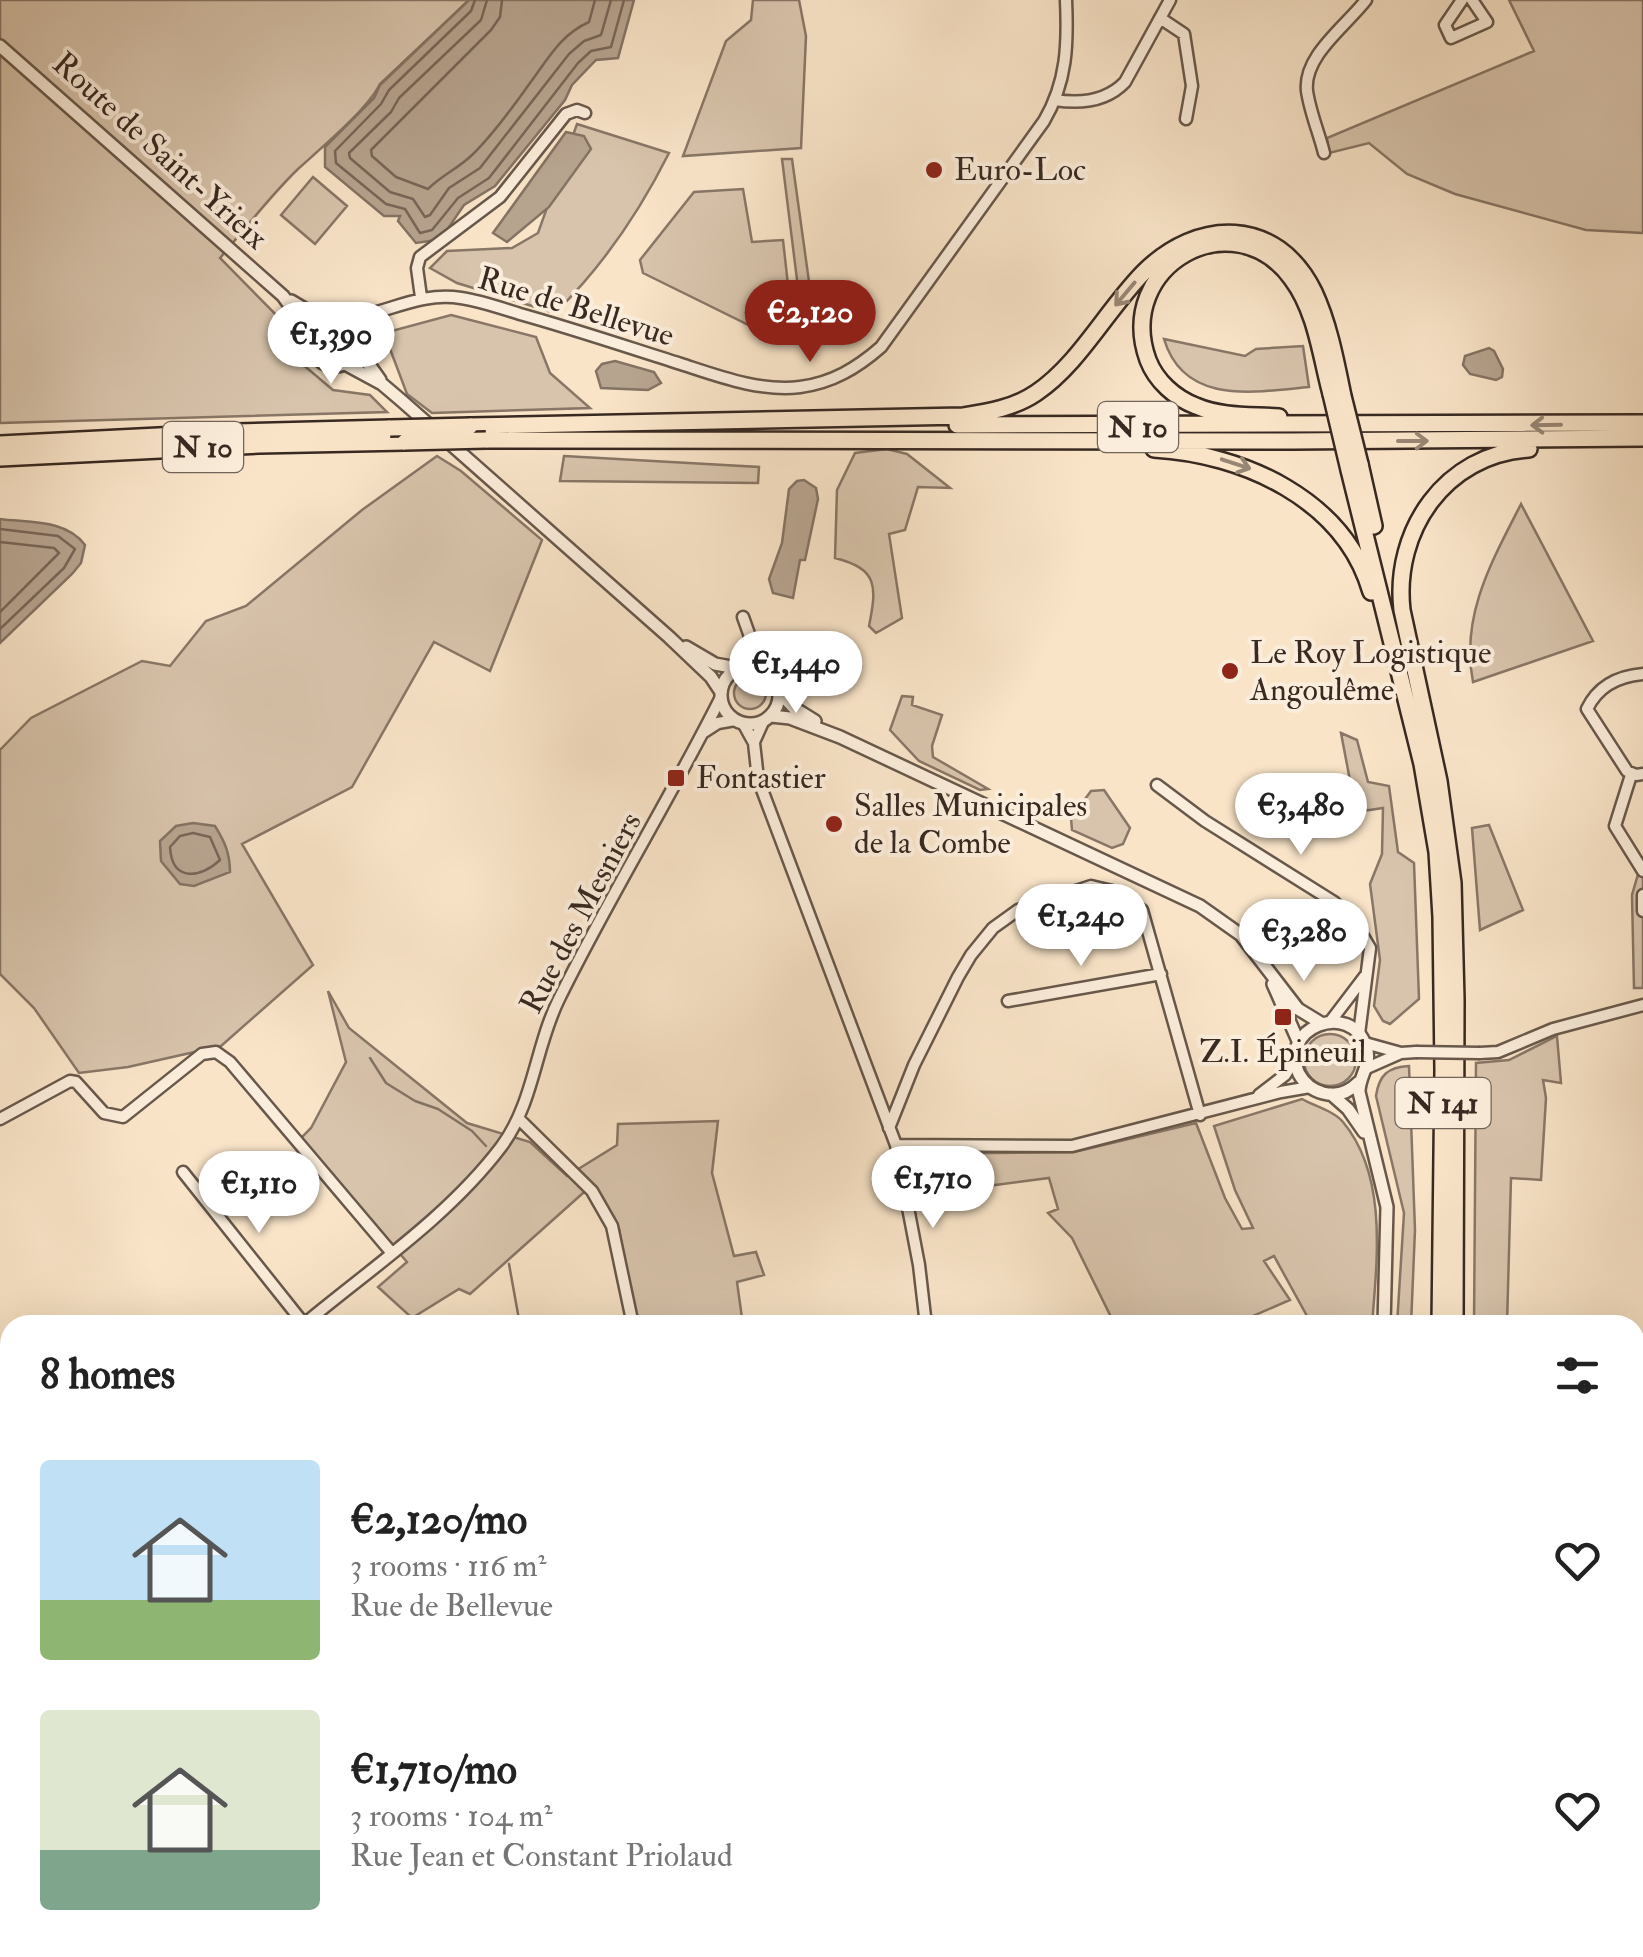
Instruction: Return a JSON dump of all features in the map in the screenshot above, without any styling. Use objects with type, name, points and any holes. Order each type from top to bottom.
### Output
[{"type":"highway","points":[[634,424],[963,416],[1008,407],[1035,394],[1059,374],[1158,259],[1186,240],[1205,234],[1248,235],[1284,253],[1306,278],[1317,300],[1355,467],[1424,713]]},
{"type":"highway","points":[[1337,395],[1296,283],[1270,256],[1233,243],[1195,248],[1178,257],[1151,288],[1140,324],[1151,366],[1160,381],[1200,408],[1232,414],[1462,425]]},
{"type":"highway","name":"N 10","points":[[0,444],[470,426],[1643,423]]},
{"type":"highway","name":"N 10","points":[[0,458],[259,445],[486,440],[1643,441]]},
{"type":"highway","points":[[966,440],[1206,455],[1264,474],[1295,493],[1330,524],[1366,574],[1422,764]]},
{"type":"highway","points":[[1424,713],[1399,582],[1408,538],[1433,496],[1467,468],[1505,452],[1643,441]]},
{"type":"highway","points":[[1355,467],[1422,764]]},
{"type":"highway","name":"N 141","points":[[1424,713],[1445,816],[1454,898],[1455,1315]]},
{"type":"highway","name":"N 141","points":[[1422,764],[1436,852],[1441,917],[1440,1315]]},
{"type":"street","name":"Rue de Bellevue","points":[[336,319],[382,312],[421,297],[466,298],[746,384],[787,388],[828,381],[870,357],[896,328],[1044,121],[1067,61],[1066,0]]},
{"type":"street","points":[[1055,100],[1102,98],[1115,93],[1126,82],[1170,0]]},
{"type":"street","points":[[1324,153],[1309,99],[1308,75],[1316,58],[1366,0]]},
{"type":"street","points":[[1462,0],[1445,25],[1451,38],[1488,22],[1472,0]]},
{"type":"street","points":[[1160,18],[1184,34],[1192,86],[1186,119]]},
{"type":"street","name":"Route de Saint-Yrieix","points":[[3,49],[283,296],[314,314],[336,319]]},
{"type":"street","points":[[421,297],[416,268],[420,257],[500,197],[566,114],[576,110],[585,113]]},
{"type":"street","name":"Route de Saint-Yrieix","points":[[283,296],[312,336]]},
{"type":"street","points":[[345,364],[382,312]]},
{"type":"street","points":[[382,384],[359,346],[353,326],[336,319],[318,325],[312,336],[312,349],[320,360],[332,366],[345,364],[382,384],[711,677],[726,710],[754,742],[758,780],[896,1145],[925,1315]]},
{"type":"street","points":[[743,617],[758,659],[767,671]]},
{"type":"street","points":[[669,637],[707,660],[767,671],[794,708],[840,736]]},
{"type":"street","points":[[721,695],[730,674],[740,668],[754,642]]},
{"type":"street","points":[[1643,674],[1614,680],[1586,709],[1637,774],[1615,826],[1643,872]]},
{"type":"street","points":[[754,742],[780,693]]},
{"type":"street","name":"Rue des Mesniers","points":[[316,1315],[474,1178],[519,1119],[557,1002],[670,798],[721,695]]},
{"type":"street","points":[[700,736],[718,722],[790,718],[840,736],[1200,906],[1241,935],[1298,1009],[1326,1022],[1346,1024],[1362,1038],[1402,1053]]},
{"type":"street","points":[[1157,785],[1205,821],[1334,902],[1364,934],[1370,948],[1362,1038],[1367,1068]]},
{"type":"street","points":[[889,1128],[914,1064],[971,954],[985,935],[1018,910],[1091,886],[1112,892],[1142,910],[1200,1115]]},
{"type":"street","points":[[1643,894],[1643,911]]},
{"type":"street","points":[[1268,970],[1298,1043],[1300,1075],[1310,1087]]},
{"type":"street","points":[[1298,1043],[1308,1030],[1326,1022],[1356,991],[1368,971]]},
{"type":"street","points":[[1008,1000],[1160,974]]},
{"type":"street","points":[[1331,1094],[1346,1092],[1359,1082],[1367,1068],[1402,1053],[1498,1052],[1553,1029],[1643,1005]]},
{"type":"street","points":[[0,1118],[70,1081],[76,1082],[104,1114],[123,1117],[202,1054],[216,1052],[230,1062],[391,1252]]},
{"type":"street","points":[[1250,1101],[1285,1075],[1296,1059]]},
{"type":"street","points":[[1359,1082],[1387,1207],[1384,1315]]},
{"type":"street","points":[[896,1145],[1072,1146],[1310,1087],[1331,1094],[1370,1138]]},
{"type":"street","points":[[519,1119],[592,1191],[612,1226],[631,1315]]},
{"type":"street","points":[[182,1172],[296,1315]]},
{"type":"shaded area","points":[[0,0],[469,0],[288,179],[220,258],[291,330],[301,363],[333,390],[370,395],[387,412],[0,423]]},
{"type":"shaded area","points":[[753,0],[799,0],[806,36],[801,148],[683,156],[726,41],[751,20]]},
{"type":"shaded area","points":[[1509,0],[1643,0],[1643,233],[1586,230],[1455,194],[1407,174],[1369,143],[1329,153],[1327,138],[1534,51]]},
{"type":"shaded area","points":[[577,124],[669,153],[619,238],[555,313],[457,283],[430,268],[447,251],[512,248],[538,233]]},
{"type":"shaded area","points":[[782,159],[792,159],[816,332],[807,344],[785,343],[643,273],[640,260],[694,192],[743,189],[752,242],[783,240],[793,330],[803,328]]},
{"type":"shaded area","points":[[313,177],[347,206],[315,244],[281,215]]},
{"type":"shaded area","points":[[451,315],[536,337],[550,373],[590,408],[432,413],[407,394],[384,333]]},
{"type":"shaded area","points":[[1164,339],[1245,356],[1256,349],[1303,346],[1309,387],[1245,392],[1204,385],[1174,361]]},
{"type":"shaded area","points":[[887,449],[907,454],[950,488],[918,487],[905,530],[889,534],[902,618],[876,633],[869,626],[871,581],[860,568],[835,558],[837,490],[855,453]]},
{"type":"shaded area","points":[[437,456],[461,471],[542,540],[490,671],[434,642],[352,787],[242,844],[313,965],[221,1046],[128,1067],[79,1073],[34,1008],[0,974],[0,750],[31,718],[142,661],[170,666],[206,621],[246,606],[362,510]]},
{"type":"shaded area","points":[[564,456],[759,467],[758,483],[560,481]]},
{"type":"shaded area","points":[[1521,504],[1593,641],[1473,682],[1470,658],[1475,612],[1490,568]]},
{"type":"shaded area","points":[[750,677],[762,681],[766,693],[762,705],[750,709],[738,705],[734,693],[738,681]]},
{"type":"shaded area","points":[[902,696],[913,697],[912,705],[942,715],[932,746],[933,757],[988,789],[980,790],[919,761],[890,730]]},
{"type":"shaded area","points":[[1341,733],[1357,740],[1368,782],[1389,786],[1398,852],[1414,863],[1419,999],[1390,1024],[1383,1021],[1374,1006],[1380,960],[1370,884],[1382,854],[1383,808],[1356,812]]},
{"type":"shaded area","points":[[1104,790],[1130,828],[1123,844],[1112,848],[1072,830],[1071,818],[1091,791]]},
{"type":"shaded area","points":[[1489,825],[1523,910],[1480,930],[1472,828]]},
{"type":"shaded area","points":[[1643,857],[1643,988],[1634,988],[1632,895]]},
{"type":"shaded area","points":[[328,991],[349,1028],[467,1123],[530,1142],[567,1176],[617,1145],[618,1124],[718,1121],[712,1173],[734,1256],[756,1252],[764,1275],[737,1282],[742,1315],[634,1315],[619,1229],[592,1185],[470,1294],[459,1289],[417,1315],[409,1315],[378,1287],[407,1262],[301,1138],[311,1128],[346,1062]]},
{"type":"shaded area","points":[[1330,1034],[1349,1041],[1356,1060],[1349,1079],[1330,1086],[1311,1079],[1304,1060],[1311,1041]]},
{"type":"shaded area","points":[[1557,1036],[1561,1083],[1543,1080],[1546,1098],[1541,1180],[1511,1178],[1507,1315],[1474,1315],[1476,1063],[1509,1060]]},
{"type":"shaded area","points":[[1409,1066],[1415,1230],[1411,1315],[1398,1315],[1404,1213],[1376,1096],[1379,1083],[1395,1068]]},
{"type":"shaded area","points":[[1302,1099],[1343,1122],[1367,1167],[1373,1193],[1377,1246],[1373,1315],[1306,1315],[1274,1256],[1264,1261],[1290,1300],[1255,1315],[1110,1315],[1072,1238],[1048,1213],[1058,1209],[1049,1178],[958,1190],[915,1201],[907,1162],[913,1154],[1074,1152],[1196,1123],[1225,1198],[1242,1229],[1253,1228],[1235,1190],[1214,1126]]},
{"type":"water","points":[[469,0],[634,0],[618,58],[596,60],[572,85],[565,100],[495,186],[464,205],[436,240],[416,243],[398,221],[400,216],[384,216],[325,167],[325,147],[374,98],[380,85]]},
{"type":"water","points":[[566,132],[584,136],[591,149],[549,207],[507,242],[493,233]]},
{"type":"water","points":[[1489,348],[1503,369],[1502,377],[1496,380],[1470,374],[1463,365],[1465,356]]},
{"type":"water","points":[[615,361],[654,372],[661,383],[648,390],[601,388],[596,371],[602,364]]},
{"type":"water","points":[[804,480],[816,488],[818,499],[793,598],[773,593],[769,579],[782,543],[789,489]]},
{"type":"water","points":[[0,519],[57,526],[85,545],[81,563],[72,574],[0,643]]},
{"type":"water","points":[[176,826],[215,826],[226,848],[230,872],[194,886],[180,884],[161,861],[160,841]]},
{"type":"waterway","points":[[370,1058],[386,1083],[415,1101],[438,1109],[472,1131],[486,1146]]},
{"type":"waterway","points":[[509,1264],[518,1315]]},
{"type":"place","name":"Euro-Loc","points":[[934,170]]},
{"type":"place","name":"Le Roy Logistique Angoulême","points":[[1230,671]]},
{"type":"place","name":"Fontastier","points":[[676,778]]},
{"type":"place","name":"Salles Municipales de la Combe","points":[[834,824]]},
{"type":"place","name":"Z.I. Épineuil","points":[[1283,1017]]}]
